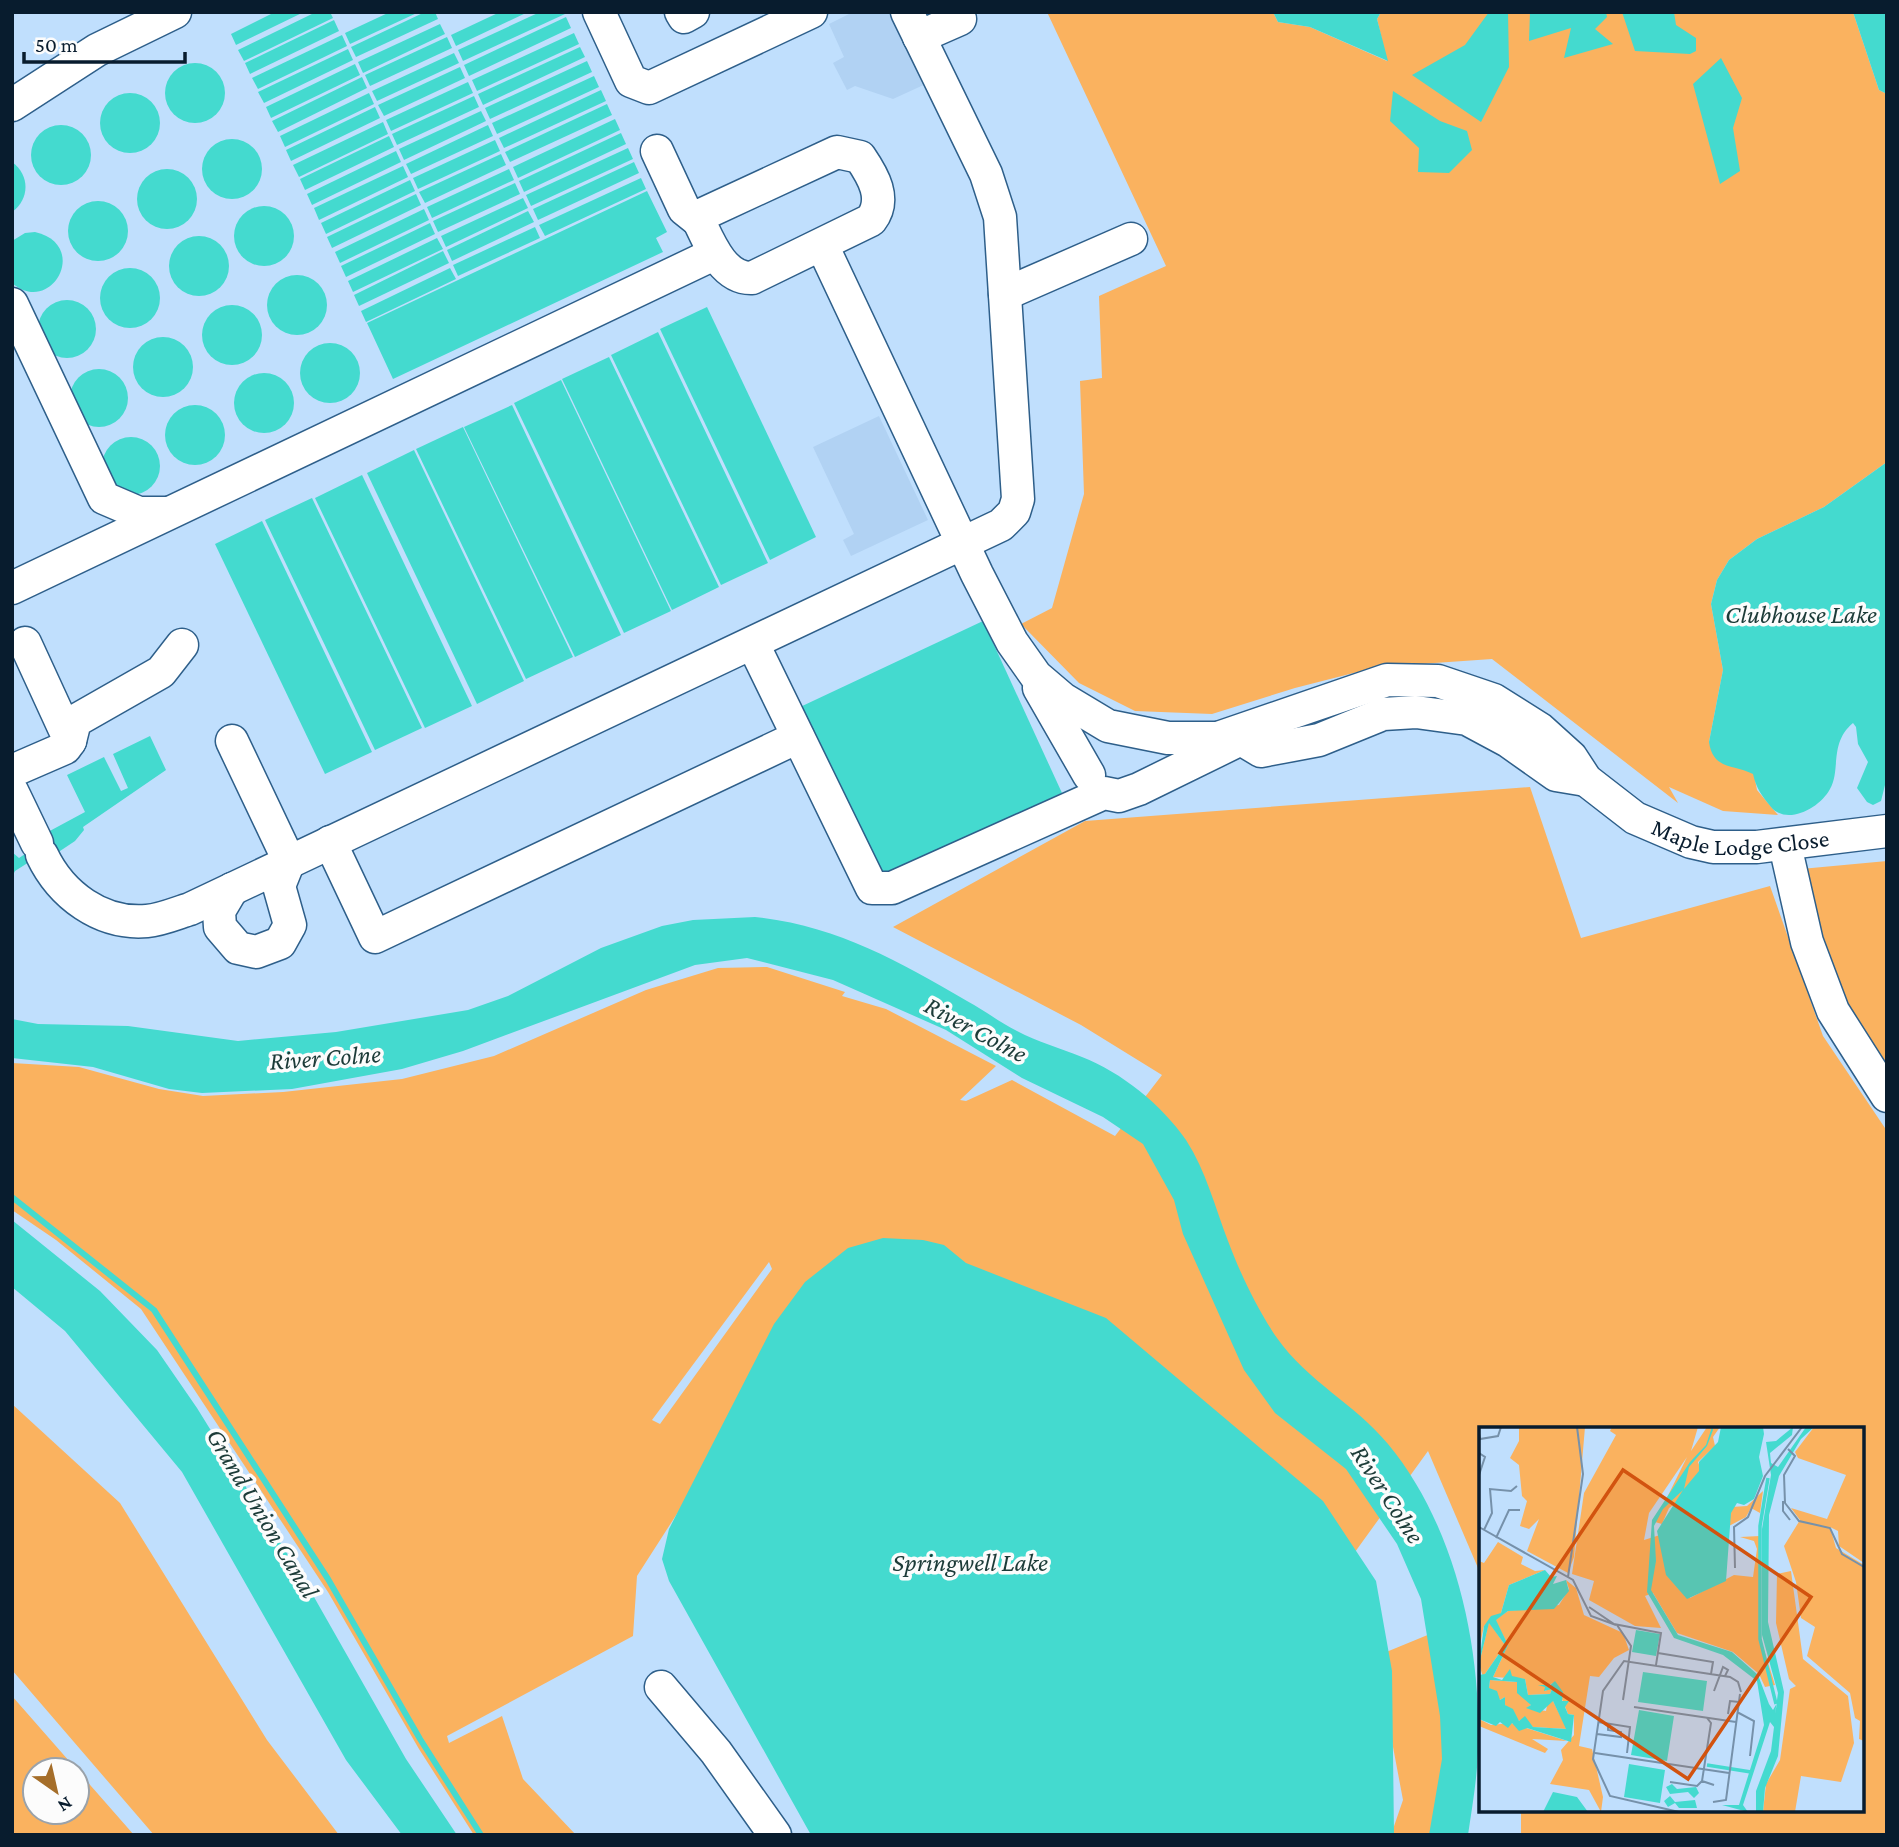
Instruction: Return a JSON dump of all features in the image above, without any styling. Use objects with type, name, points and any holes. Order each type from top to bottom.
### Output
[{"type":"street","points":[[12,105],[97,50],[175,12]]},
{"type":"street","points":[[599,12],[631,80],[649,88],[811,12]]},
{"type":"street","points":[[681,12],[684,17],[693,12]]},
{"type":"street","points":[[12,791],[50,871],[69,895],[106,916],[148,921],[190,909],[1001,525],[1014,512],[1018,499],[1000,217],[996,195],[913,24],[960,19]]},
{"type":"street","points":[[657,151],[684,209],[699,220],[715,254],[734,274],[752,278],[871,220],[877,213],[875,179],[860,158],[849,153],[825,155],[710,209],[701,215],[699,220]]},
{"type":"street","points":[[1005,294],[1131,239]]},
{"type":"street","points":[[822,245],[964,544],[1024,661],[1096,784],[1119,796],[1139,789],[1231,738]]},
{"type":"street","points":[[12,588],[715,254]]},
{"type":"street","points":[[12,304],[104,498],[139,513],[170,513]]},
{"type":"street","points":[[25,643],[70,741]]},
{"type":"street","points":[[752,644],[872,888],[892,888],[1096,784]]},
{"type":"street","points":[[12,771],[65,748],[70,741],[75,721],[160,672],[182,645]]},
{"type":"street","points":[[1024,661],[1063,699],[1108,726],[1168,738],[1231,738]]},
{"type":"street","name":"Maple Lodge Close","points":[[1231,738],[1261,751],[1319,740],[1383,714],[1416,712],[1467,719],[1508,741],[1556,775],[1595,786],[1635,818],[1691,842],[1734,848],[1785,845],[1887,831]]},
{"type":"street","points":[[1096,784],[1085,758],[1089,741],[1108,726]]},
{"type":"street","points":[[330,842],[375,937],[798,737]]},
{"type":"street","points":[[232,741],[289,861],[279,886],[290,925],[280,943],[256,952],[247,950],[238,947],[220,928],[219,911],[232,889]]},
{"type":"street","points":[[1785,845],[1807,942],[1833,1011],[1887,1096]]},
{"type":"street","points":[[661,1687],[716,1752],[775,1835]]},
{"type":"shaded area","points":[[853,12],[895,12],[928,83],[893,99],[855,86],[847,90],[833,63],[844,57],[829,24]]},
{"type":"shaded area","points":[[1047,12],[1273,12],[1278,22],[1310,27],[1387,61],[1377,19],[1381,12],[1853,12],[1879,90],[1887,94],[1887,462],[1824,507],[1757,539],[1729,560],[1717,580],[1711,604],[1723,670],[1709,742],[1754,774],[1757,790],[1778,815],[1723,811],[1669,787],[1678,803],[1492,659],[1377,667],[1295,688],[1212,714],[1135,711],[1079,683],[1021,624],[1052,608],[1084,494],[1080,381],[1102,378],[1099,296],[1166,266]]},
{"type":"shaded area","points":[[879,416],[928,520],[851,556],[843,540],[854,534],[813,447]]},
{"type":"shaded area","points":[[1530,787],[1581,938],[1770,886],[1823,1036],[1887,1131],[1887,1835],[1521,1835],[1521,1812],[1864,1812],[1864,1427],[1479,1427],[1479,1570],[1428,1451],[1342,1570],[836,1266],[637,1576],[633,1636],[447,1736],[449,1743],[502,1716],[523,1779],[576,1835],[474,1835],[419,1749],[328,1592],[141,1309],[56,1240],[12,1210],[12,1063],[79,1067],[159,1089],[203,1096],[283,1092],[402,1079],[494,1056],[646,990],[718,968],[767,967],[845,992],[842,996],[886,1009],[996,1066],[960,1100],[966,1101],[1012,1080],[1115,1136],[1162,1075],[1081,1025],[893,927],[1085,821]],"holes":[[[769,1262],[772,1269],[660,1424],[652,1420]]]},
{"type":"shaded area","points":[[1887,861],[1887,1084],[1833,1011],[1801,869]]},
{"type":"shaded area","points":[[12,1404],[120,1503],[267,1740],[339,1835],[154,1835],[91,1762],[91,1756],[86,1756],[12,1670]]},
{"type":"shaded area","points":[[1430,1634],[1452,1741],[1448,1835],[1391,1835],[1403,1800],[1381,1683],[1379,1655]]},
{"type":"shaded area","points":[[12,1696],[65,1756],[21,1756],[21,1826],[91,1826],[91,1786],[134,1835],[12,1835]]},
{"type":"water","points":[[275,12],[304,12],[236,45],[231,34]]},
{"type":"water","points":[[316,12],[330,12],[333,18],[244,61],[238,50]]},
{"type":"water","points":[[390,12],[419,12],[350,44],[345,33]]},
{"type":"water","points":[[425,12],[435,12],[438,19],[356,57],[351,47]]},
{"type":"water","points":[[500,12],[528,12],[456,46],[451,35]]},
{"type":"water","points":[[540,12],[565,14],[463,61],[458,50]]},
{"type":"water","points":[[1273,12],[1381,12],[1377,19],[1388,61],[1310,27],[1278,22]]},
{"type":"water","points":[[1489,12],[1508,12],[1509,67],[1481,122],[1412,75],[1465,45]]},
{"type":"water","points":[[1530,12],[1606,12],[1607,17],[1595,29],[1613,44],[1564,58],[1571,28],[1529,41]]},
{"type":"water","points":[[1622,12],[1674,12],[1676,25],[1696,38],[1696,51],[1690,54],[1635,51]]},
{"type":"water","points":[[1853,12],[1887,12],[1887,94],[1879,90]]},
{"type":"water","points":[[566,17],[571,28],[469,76],[464,65]]},
{"type":"water","points":[[334,20],[339,31],[250,74],[245,63]]},
{"type":"water","points":[[440,24],[445,34],[363,73],[358,62]]},
{"type":"water","points":[[574,33],[579,44],[477,91],[472,80]]},
{"type":"water","points":[[342,35],[347,46],[258,89],[252,78]]},
{"type":"water","points":[[447,37],[452,48],[370,86],[365,75]]},
{"type":"water","points":[[580,47],[585,57],[483,105],[478,94]]},
{"type":"water","points":[[348,49],[353,60],[264,103],[258,92]]},
{"type":"water","points":[[454,53],[459,63],[377,101],[372,91]]},
{"type":"water","points":[[1721,58],[1742,98],[1733,128],[1740,171],[1720,184],[1693,84]]},
{"type":"water","points":[[587,61],[592,72],[490,119],[485,108]]},
{"type":"water","points":[[195,63],[212,68],[220,76],[225,93],[220,110],[212,118],[195,123],[178,118],[170,110],[165,93],[170,76],[178,68]]},
{"type":"water","points":[[355,64],[360,75],[271,118],[266,107]]},
{"type":"water","points":[[460,67],[465,78],[384,116],[378,105]]},
{"type":"water","points":[[594,76],[599,87],[497,134],[492,123]]},
{"type":"water","points":[[362,77],[367,88],[278,132],[272,121]]},
{"type":"water","points":[[468,82],[473,93],[391,131],[386,120]]},
{"type":"water","points":[[601,90],[606,101],[504,148],[499,138]]},
{"type":"water","points":[[1393,91],[1440,121],[1467,131],[1472,150],[1449,173],[1418,172],[1419,148],[1390,121]]},
{"type":"water","points":[[130,93],[147,98],[155,106],[160,123],[155,140],[147,148],[130,153],[113,148],[105,140],[100,123],[105,106],[113,98]]},
{"type":"water","points":[[369,93],[374,104],[285,147],[280,136]]},
{"type":"water","points":[[474,96],[479,107],[397,145],[392,134]]},
{"type":"water","points":[[607,104],[612,115],[510,162],[505,152]]},
{"type":"water","points":[[375,107],[380,118],[291,161],[286,150]]},
{"type":"water","points":[[481,111],[486,121],[404,160],[399,149]]},
{"type":"water","points":[[615,119],[620,130],[518,178],[513,167]]},
{"type":"water","points":[[383,122],[388,134],[299,177],[293,165]]},
{"type":"water","points":[[61,125],[78,130],[86,138],[91,155],[86,172],[78,180],[61,185],[44,180],[36,172],[31,155],[36,138],[44,130]]},
{"type":"water","points":[[488,125],[493,136],[411,174],[406,164]]},
{"type":"water","points":[[621,133],[626,144],[524,192],[519,181]]},
{"type":"water","points":[[389,136],[394,147],[305,190],[300,179]]},
{"type":"water","points":[[232,139],[249,144],[257,152],[262,169],[257,186],[249,194],[232,199],[215,194],[207,186],[202,169],[207,152],[215,144]]},
{"type":"water","points":[[495,140],[500,151],[418,189],[413,178]]},
{"type":"water","points":[[628,148],[633,159],[531,206],[526,195]]},
{"type":"water","points":[[396,151],[401,162],[312,205],[307,194]]},
{"type":"water","points":[[501,154],[506,165],[425,203],[419,192]]},
{"type":"water","points":[[12,162],[22,173],[26,187],[22,201],[12,212]]},
{"type":"water","points":[[634,162],[639,173],[538,220],[533,209]]},
{"type":"water","points":[[403,166],[408,177],[319,220],[314,208]]},
{"type":"water","points":[[167,169],[184,174],[192,182],[197,199],[192,216],[184,224],[167,229],[150,224],[142,216],[137,199],[142,182],[150,174]]},
{"type":"water","points":[[509,169],[514,180],[432,218],[427,207]]},
{"type":"water","points":[[641,178],[646,189],[545,236],[539,225]]},
{"type":"water","points":[[410,180],[415,191],[326,234],[321,223]]},
{"type":"water","points":[[515,183],[520,194],[438,232],[433,221]]},
{"type":"water","points":[[647,191],[667,232],[656,238],[663,252],[393,379],[367,323]]},
{"type":"water","points":[[416,194],[421,205],[332,248],[327,237]]},
{"type":"water","points":[[523,198],[528,208],[446,247],[441,236]]},
{"type":"water","points":[[98,201],[115,206],[123,214],[128,231],[123,248],[115,256],[98,261],[81,256],[73,248],[68,231],[73,214],[81,206]]},
{"type":"water","points":[[264,206],[281,211],[289,219],[294,236],[289,253],[281,261],[264,266],[247,261],[239,253],[234,236],[239,219],[247,211]]},
{"type":"water","points":[[424,209],[429,220],[340,263],[335,252]]},
{"type":"water","points":[[528,211],[534,222],[452,261],[447,250]]},
{"type":"water","points":[[430,223],[435,234],[346,277],[341,266]]},
{"type":"water","points":[[535,227],[540,238],[458,276],[453,265]]},
{"type":"water","points":[[35,232],[52,239],[61,250],[63,263],[59,275],[51,285],[40,291],[26,291],[12,283],[12,241],[25,233]]},
{"type":"water","points":[[199,236],[216,241],[224,249],[229,266],[224,283],[216,291],[199,296],[182,291],[174,283],[169,266],[174,249],[182,241]]},
{"type":"water","points":[[437,238],[443,249],[353,292],[348,281]]},
{"type":"water","points":[[443,251],[449,263],[359,306],[354,295]]},
{"type":"water","points":[[130,268],[147,273],[155,281],[160,298],[155,315],[147,323],[130,328],[113,323],[105,315],[100,298],[105,281],[113,273]]},
{"type":"water","points":[[450,268],[456,279],[366,322],[361,311]]},
{"type":"water","points":[[297,275],[314,280],[322,288],[327,305],[322,322],[314,330],[297,335],[280,330],[272,322],[267,305],[272,288],[280,280]]},
{"type":"water","points":[[67,300],[78,302],[91,313],[96,329],[94,340],[83,353],[67,358],[56,356],[43,345],[38,329],[40,318],[51,305]]},
{"type":"water","points":[[232,305],[249,310],[257,318],[262,335],[257,352],[249,360],[232,365],[215,360],[207,352],[202,335],[207,318],[215,310]]},
{"type":"water","points":[[707,307],[816,537],[770,560],[660,329]]},
{"type":"water","points":[[658,332],[768,563],[721,585],[611,355]]},
{"type":"water","points":[[163,337],[180,342],[188,350],[193,367],[188,384],[180,392],[163,397],[146,392],[138,384],[133,367],[138,350],[146,342]]},
{"type":"water","points":[[330,343],[347,348],[355,356],[360,373],[355,390],[347,398],[330,403],[313,398],[305,390],[300,373],[305,356],[313,348]]},
{"type":"water","points":[[609,357],[719,587],[672,610],[562,379]]},
{"type":"water","points":[[99,369],[110,371],[123,382],[128,398],[126,409],[115,422],[99,427],[88,425],[75,414],[70,398],[72,387],[83,374]]},
{"type":"water","points":[[264,373],[281,378],[289,386],[294,403],[289,420],[281,428],[264,433],[247,428],[239,420],[234,403],[239,386],[247,378]]},
{"type":"water","points":[[561,380],[671,611],[624,633],[514,403]]},
{"type":"water","points":[[195,405],[212,410],[220,418],[225,435],[220,452],[212,460],[195,465],[178,460],[170,452],[165,435],[170,418],[178,410]]},
{"type":"water","points":[[512,405],[621,635],[575,657],[464,427]]},
{"type":"water","points":[[463,427],[573,657],[526,679],[416,449]]},
{"type":"water","points":[[125,437],[137,437],[152,445],[160,460],[160,472],[152,487],[137,495],[125,495],[110,487],[102,472],[102,460],[110,445]]},
{"type":"water","points":[[414,450],[524,681],[477,704],[367,473]]},
{"type":"water","name":"Clubhouse Lake","points":[[1887,462],[1887,777],[1881,801],[1873,805],[1867,802],[1857,788],[1868,762],[1858,744],[1853,723],[1841,739],[1833,782],[1825,796],[1819,803],[1803,812],[1786,815],[1771,807],[1758,788],[1753,774],[1719,762],[1711,751],[1709,742],[1723,670],[1711,604],[1717,580],[1729,560],[1757,539],[1824,507]]},
{"type":"water","points":[[362,475],[472,706],[425,728],[315,498]]},
{"type":"water","points":[[312,498],[422,728],[375,750],[265,520]]},
{"type":"water","points":[[262,521],[372,752],[325,774],[215,544]]},
{"type":"water","points":[[983,621],[1062,793],[878,879],[798,708]]},
{"type":"water","points":[[150,736],[166,770],[83,827],[84,830],[75,841],[57,853],[45,852],[15,871],[12,877],[12,852],[19,858],[40,844],[46,833],[85,812],[67,775],[104,757],[121,791],[128,788],[113,754]]},
{"type":"water","name":"River Colne","points":[[755,917],[813,928],[890,959],[1017,1031],[1111,1071],[1153,1102],[1176,1127],[1199,1164],[1238,1266],[1277,1338],[1302,1367],[1361,1417],[1388,1444],[1412,1477],[1447,1550],[1469,1630],[1478,1712],[1478,1752],[1468,1835],[1429,1835],[1442,1759],[1440,1716],[1421,1599],[1397,1544],[1346,1469],[1275,1413],[1244,1370],[1183,1234],[1174,1200],[1143,1144],[1103,1117],[1022,1078],[946,1030],[833,980],[747,958],[695,965],[463,1051],[402,1069],[292,1089],[202,1093],[169,1089],[93,1067],[12,1058],[12,1019],[38,1024],[128,1026],[238,1041],[336,1032],[468,1010],[508,996],[601,948],[662,926],[693,920]]},
{"type":"water","points":[[12,1220],[100,1291],[157,1350],[197,1408],[314,1597],[406,1759],[457,1835],[402,1835],[346,1760],[182,1472],[65,1331],[12,1287]]},
{"type":"water","name":"Springwell Lake","points":[[883,1238],[923,1240],[944,1245],[966,1263],[1106,1318],[1323,1501],[1376,1581],[1392,1671],[1394,1835],[811,1835],[669,1581],[662,1559],[669,1529],[774,1324],[805,1282],[848,1248]]},
{"type":"waterway","name":"Grand Union Canal","points":[[12,1197],[154,1310],[328,1579],[420,1739],[481,1835]]}]
